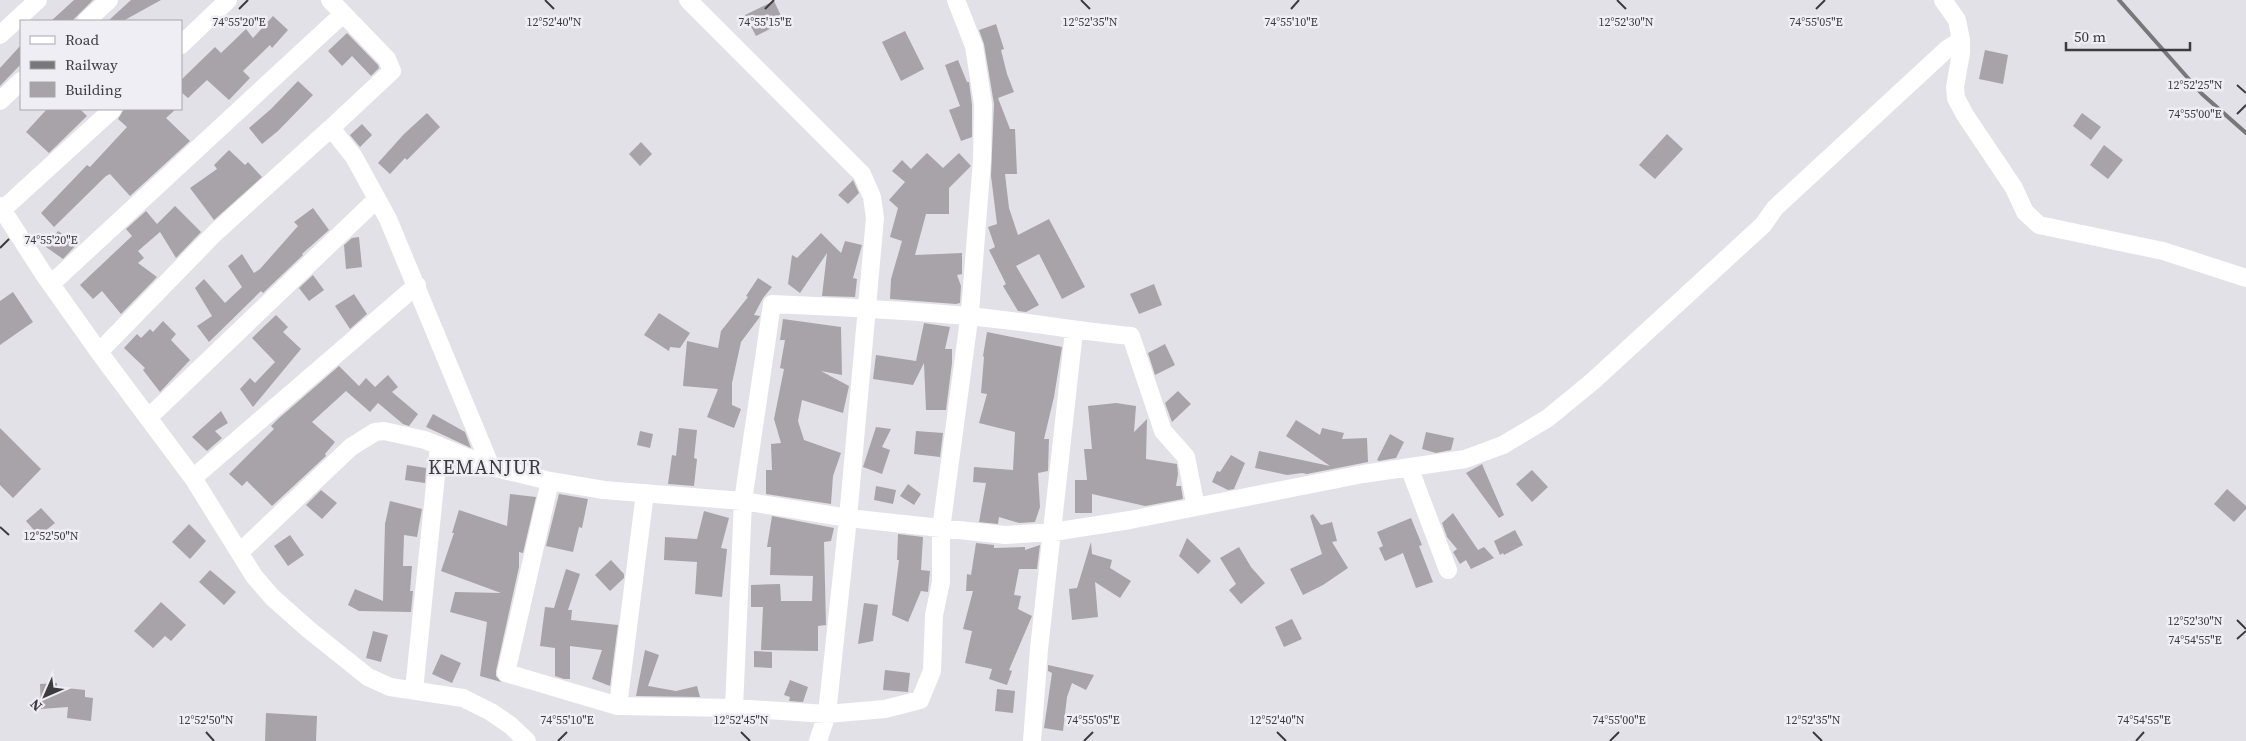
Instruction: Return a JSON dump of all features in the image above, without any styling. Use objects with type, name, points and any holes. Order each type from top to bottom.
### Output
[{"type":"street","points":[[0,35],[38,0]]},
{"type":"street","points":[[87,20],[109,0]]},
{"type":"street","points":[[182,44],[228,0]]},
{"type":"street","points":[[99,352],[216,233],[392,71],[387,59],[330,0]]},
{"type":"street","points":[[688,0],[862,174],[872,197],[875,218],[848,518],[827,714],[818,741]]},
{"type":"street","points":[[550,481],[506,673],[618,706],[734,708],[827,714],[885,709],[920,700],[932,671],[934,615],[941,582],[941,529],[970,316],[982,160],[983,104],[974,46],[956,0]]},
{"type":"street","points":[[1943,0],[1957,20],[1961,40],[1962,54],[1955,87],[1956,98],[1965,115],[2014,188],[2025,212],[2039,226],[2163,251],[2246,278]]},
{"type":"street","points":[[51,284],[343,14]]},
{"type":"street","points":[[240,552],[351,447],[364,437],[375,432],[384,431],[425,440],[491,467],[550,481],[604,490],[743,501],[848,518],[1005,536],[1053,532],[1196,507],[1363,474],[1465,459],[1503,445],[1548,418],[1594,381],[1763,225],[1775,208],[1820,165],[1947,49],[1961,40]]},
{"type":"street","points":[[0,101],[20,82]]},
{"type":"street","points":[[112,110],[1,208],[99,352],[192,478],[254,576],[308,629],[368,677],[390,686],[463,698],[491,712],[510,725],[527,741]]},
{"type":"street","points":[[331,128],[354,158],[388,219],[491,467]]},
{"type":"street","points":[[148,418],[377,199]]},
{"type":"street","points":[[192,478],[417,285]]},
{"type":"street","points":[[734,708],[743,501],[772,304],[867,308],[970,316],[1074,331],[1131,336],[1163,431],[1186,456],[1196,507]]},
{"type":"street","points":[[1032,741],[1039,649],[1074,331]]},
{"type":"street","points":[[414,690],[440,446]]},
{"type":"street","points":[[1409,467],[1448,570]]},
{"type":"street","points":[[618,706],[645,493]]},
{"type":"building","points":[[74,0],[93,0],[73,20],[52,20]]},
{"type":"building","points":[[131,0],[161,0],[125,20],[109,20]]},
{"type":"building","points":[[774,1],[784,22],[756,36],[745,15]]},
{"type":"building","points":[[273,16],[288,30],[272,48],[270,45],[243,71],[250,78],[229,100],[207,80],[188,98],[182,93],[182,79],[215,47],[221,53],[246,29],[253,38]]},
{"type":"building","points":[[996,24],[1004,49],[1001,50],[1007,74],[1014,92],[998,98],[1010,129],[1015,129],[1017,174],[1005,174],[1009,208],[1018,235],[1049,219],[1085,287],[1062,299],[1039,254],[1016,266],[1039,305],[1026,312],[1018,311],[1003,286],[1006,284],[989,250],[995,247],[988,227],[997,224],[991,176],[994,104],[984,44],[979,30]]},
{"type":"building","points":[[905,31],[924,69],[901,81],[882,42]]},
{"type":"building","points":[[347,33],[378,65],[379,68],[371,76],[352,56],[342,66],[328,51]]},
{"type":"building","points":[[20,46],[20,65],[0,86],[0,68]]},
{"type":"building","points":[[1985,50],[2008,55],[2003,84],[1979,79]]},
{"type":"building","points":[[958,60],[967,82],[969,82],[972,105],[972,137],[961,141],[949,110],[960,106],[945,65]]},
{"type":"building","points":[[298,81],[313,95],[278,131],[262,144],[249,128],[271,109]]},
{"type":"building","points":[[46,110],[81,110],[87,116],[49,153],[26,132]]},
{"type":"building","points":[[123,110],[175,110],[166,118],[190,141],[130,196],[110,174],[106,176],[54,227],[41,213],[87,165],[90,167],[127,127],[118,119]]},
{"type":"building","points":[[427,113],[440,127],[390,174],[378,163],[404,134]]},
{"type":"building","points":[[2082,113],[2101,127],[2091,140],[2073,126]]},
{"type":"building","points":[[362,124],[372,135],[360,147],[350,135]]},
{"type":"building","points":[[1667,134],[1683,149],[1655,179],[1639,165]]},
{"type":"building","points":[[641,142],[652,154],[640,166],[629,154]]},
{"type":"building","points":[[2104,145],[2123,160],[2108,179],[2090,165]]},
{"type":"building","points":[[229,150],[245,165],[248,162],[262,177],[214,220],[190,188],[217,169],[214,165]]},
{"type":"building","points":[[927,153],[943,168],[959,153],[971,166],[949,188],[949,214],[926,214],[915,255],[962,253],[962,274],[957,275],[961,286],[960,303],[956,304],[890,299],[891,279],[902,241],[890,237],[898,208],[889,200],[905,182],[892,171],[902,160],[911,169]]},
{"type":"building","points":[[853,180],[859,193],[848,204],[838,195]]},
{"type":"building","points":[[175,206],[201,232],[176,258],[160,232],[138,251],[144,258],[138,263],[157,277],[121,314],[102,291],[93,299],[80,285],[132,236],[126,229],[146,211],[157,224]]},
{"type":"building","points":[[313,208],[329,230],[263,293],[261,291],[209,342],[197,326],[212,316],[195,288],[204,279],[225,303],[242,287],[228,266],[242,254],[254,273],[260,269],[298,226],[294,222]]},
{"type":"building","points":[[58,231],[77,244],[63,259],[46,247]]},
{"type":"building","points":[[821,233],[841,253],[845,241],[862,245],[853,278],[857,279],[855,297],[822,296],[827,253],[800,293],[788,284],[792,255],[797,258]]},
{"type":"building","points":[[359,237],[362,267],[346,269],[344,245],[352,238]]},
{"type":"building","points":[[313,275],[324,290],[309,301],[299,288]]},
{"type":"building","points":[[758,278],[772,287],[763,298],[754,315],[760,316],[759,318],[741,342],[732,383],[732,405],[741,409],[734,428],[707,417],[718,389],[683,386],[687,341],[718,348],[721,331],[748,297],[746,296]]},
{"type":"building","points":[[1154,284],[1162,305],[1139,314],[1130,294]]},
{"type":"building","points":[[13,292],[33,322],[0,345],[0,301]]},
{"type":"building","points":[[354,294],[367,314],[350,329],[335,306]]},
{"type":"building","points":[[659,313],[690,333],[680,348],[670,347],[669,351],[644,335]]},
{"type":"building","points":[[276,315],[288,327],[283,332],[301,349],[253,407],[240,389],[250,378],[255,383],[275,362],[252,338]]},
{"type":"building","points":[[783,319],[841,327],[842,375],[821,371],[849,386],[843,413],[802,400],[798,421],[804,440],[841,453],[833,476],[831,504],[766,494],[766,470],[772,470],[771,444],[781,443],[774,419],[784,369],[780,368],[785,340],[780,340]]},
{"type":"building","points":[[163,321],[176,334],[171,340],[190,360],[160,392],[143,370],[145,368],[124,348],[137,334],[141,338],[150,329],[153,332]]},
{"type":"building","points":[[924,323],[950,327],[945,349],[952,349],[946,410],[926,410],[924,363],[913,385],[873,379],[876,355],[916,361]]},
{"type":"building","points":[[987,332],[1062,347],[1054,397],[1044,439],[1049,439],[1048,471],[1038,473],[1040,507],[1035,522],[1019,523],[999,517],[998,524],[979,522],[986,483],[973,482],[974,467],[1013,470],[1015,432],[979,423],[987,394],[981,393],[983,356]]},
{"type":"building","points":[[1165,344],[1175,365],[1155,375],[1148,353]]},
{"type":"building","points":[[339,366],[359,386],[366,378],[375,387],[388,375],[398,387],[392,392],[418,414],[409,426],[403,424],[378,403],[370,412],[346,391],[312,422],[335,442],[325,454],[326,456],[272,506],[247,481],[242,486],[229,474],[274,429],[271,426],[278,419]]},
{"type":"building","points":[[1178,391],[1191,404],[1172,422],[1165,403]]},
{"type":"building","points":[[1116,403],[1136,406],[1134,432],[1147,419],[1146,459],[1177,464],[1176,486],[1181,486],[1183,499],[1145,506],[1092,494],[1092,513],[1075,513],[1075,480],[1087,480],[1084,449],[1092,449],[1088,406]]},
{"type":"building","points":[[221,411],[228,423],[215,431],[222,438],[207,451],[192,437]]},
{"type":"building","points":[[433,414],[465,432],[471,448],[426,427]]},
{"type":"building","points":[[1296,420],[1320,435],[1322,428],[1344,433],[1342,439],[1367,438],[1368,462],[1307,474],[1287,475],[1255,468],[1259,451],[1330,466],[1286,436]]},
{"type":"building","points":[[876,427],[891,429],[882,447],[890,450],[882,474],[863,467]]},
{"type":"building","points":[[0,428],[41,469],[13,498],[0,485]]},
{"type":"building","points":[[679,428],[697,430],[694,458],[697,459],[694,486],[668,484],[672,455],[676,456]]},
{"type":"building","points":[[640,431],[653,434],[650,448],[637,445]]},
{"type":"building","points":[[916,431],[943,433],[940,457],[914,454]]},
{"type":"building","points":[[1426,432],[1454,438],[1451,450],[1436,453],[1422,449]]},
{"type":"building","points":[[1390,434],[1404,442],[1396,458],[1379,461],[1377,460]]},
{"type":"building","points":[[1231,455],[1245,463],[1234,489],[1228,490],[1212,482],[1217,471],[1220,472]]},
{"type":"building","points":[[1482,464],[1504,515],[1499,518],[1466,473]]},
{"type":"building","points":[[407,465],[426,468],[425,483],[405,480]]},
{"type":"building","points":[[1532,470],[1548,487],[1532,502],[1516,484]]},
{"type":"building","points":[[908,484],[921,494],[914,505],[900,496]]},
{"type":"building","points":[[876,486],[896,490],[893,504],[874,500]]},
{"type":"building","points":[[2227,489],[2246,506],[2246,509],[2234,522],[2214,504]]},
{"type":"building","points":[[321,490],[337,503],[322,519],[306,505]]},
{"type":"building","points":[[510,494],[536,497],[523,553],[519,552],[519,567],[496,671],[496,676],[501,682],[480,676],[487,622],[450,612],[455,592],[501,593],[441,571],[454,533],[452,533],[459,510],[507,526]]},
{"type":"building","points":[[559,494],[588,499],[582,528],[579,527],[573,552],[546,546]]},
{"type":"building","points":[[390,501],[422,509],[417,537],[404,535],[403,566],[412,566],[410,591],[413,591],[411,612],[359,611],[348,605],[355,589],[383,601],[385,524]]},
{"type":"building","points":[[41,508],[55,523],[39,536],[26,521]]},
{"type":"building","points":[[704,511],[729,518],[721,548],[727,549],[722,597],[695,594],[697,562],[664,560],[665,537],[697,539]]},
{"type":"building","points":[[1453,513],[1478,550],[1484,547],[1494,558],[1471,569],[1466,560],[1460,564],[1453,552],[1457,549],[1447,537],[1442,523]]},
{"type":"building","points":[[1313,514],[1321,525],[1332,522],[1337,541],[1332,542],[1348,568],[1323,585],[1303,595],[1290,569],[1322,554],[1310,516]]},
{"type":"building","points":[[772,516],[834,528],[831,541],[824,542],[826,625],[818,626],[818,651],[761,650],[763,607],[751,607],[751,585],[780,584],[781,601],[812,601],[813,576],[770,575],[771,547],[767,547]]},
{"type":"building","points":[[1411,518],[1422,545],[1419,546],[1433,582],[1416,588],[1403,553],[1385,561],[1379,548],[1383,546],[1377,532]]},
{"type":"building","points":[[189,524],[206,541],[190,559],[172,542]]},
{"type":"building","points":[[1515,530],[1523,545],[1504,555],[1503,553],[1500,555],[1494,541]]},
{"type":"building","points":[[898,534],[923,537],[921,570],[930,571],[928,592],[921,591],[908,622],[892,615],[899,560],[897,560]]},
{"type":"building","points":[[290,535],[304,555],[288,566],[274,546]]},
{"type":"building","points":[[1187,538],[1211,561],[1198,574],[1179,556]]},
{"type":"building","points":[[1091,542],[1092,554],[1112,560],[1110,568],[1131,581],[1120,598],[1095,582],[1098,617],[1072,620],[1069,589],[1077,588]]},
{"type":"building","points":[[976,543],[994,545],[994,548],[1025,547],[1025,550],[1040,545],[1037,569],[1019,569],[1014,595],[1021,596],[1018,609],[1032,616],[1009,670],[1012,671],[1007,685],[989,679],[992,669],[965,663],[972,631],[963,629],[973,591],[966,591],[967,574],[971,575]]},
{"type":"building","points":[[1239,547],[1251,567],[1265,583],[1241,604],[1229,590],[1236,584],[1220,558]]},
{"type":"building","points":[[611,560],[624,574],[624,578],[610,591],[595,575]]},
{"type":"building","points":[[566,569],[580,574],[568,610],[572,610],[571,620],[618,625],[610,686],[592,679],[602,650],[570,646],[570,679],[564,679],[555,676],[555,648],[540,646],[545,607],[554,608]]},
{"type":"building","points":[[210,570],[236,592],[224,605],[199,582]]},
{"type":"building","points":[[161,602],[186,625],[171,641],[165,636],[153,648],[134,631]]},
{"type":"building","points":[[864,603],[878,605],[873,641],[858,644]]},
{"type":"building","points":[[1292,619],[1302,639],[1284,647],[1275,627]]},
{"type":"building","points":[[373,631],[388,635],[381,662],[366,658]]},
{"type":"building","points":[[645,650],[659,655],[648,686],[676,691],[697,686],[700,697],[636,696]]},
{"type":"building","points":[[754,651],[772,652],[772,668],[754,667]]},
{"type":"building","points":[[441,654],[461,663],[452,683],[432,674]]},
{"type":"building","points":[[1048,665],[1094,675],[1086,690],[1072,683],[1067,697],[1063,731],[1044,728],[1052,673],[1048,671]]},
{"type":"building","points":[[885,670],[910,673],[908,692],[883,690]]},
{"type":"building","points":[[790,680],[808,687],[803,702],[789,701],[790,697],[784,695]]},
{"type":"building","points":[[57,683],[57,687],[85,690],[85,697],[93,698],[91,721],[67,718],[68,707],[41,709],[40,684]]},
{"type":"building","points":[[997,689],[1015,691],[1013,713],[995,711]]},
{"type":"building","points":[[266,713],[317,716],[316,741],[265,741]]},
{"type":"railway","points":[[2119,0],[2202,94],[2246,133]]},
{"type":"district","name":"KEMANJUR","points":[[485,467]]}]
